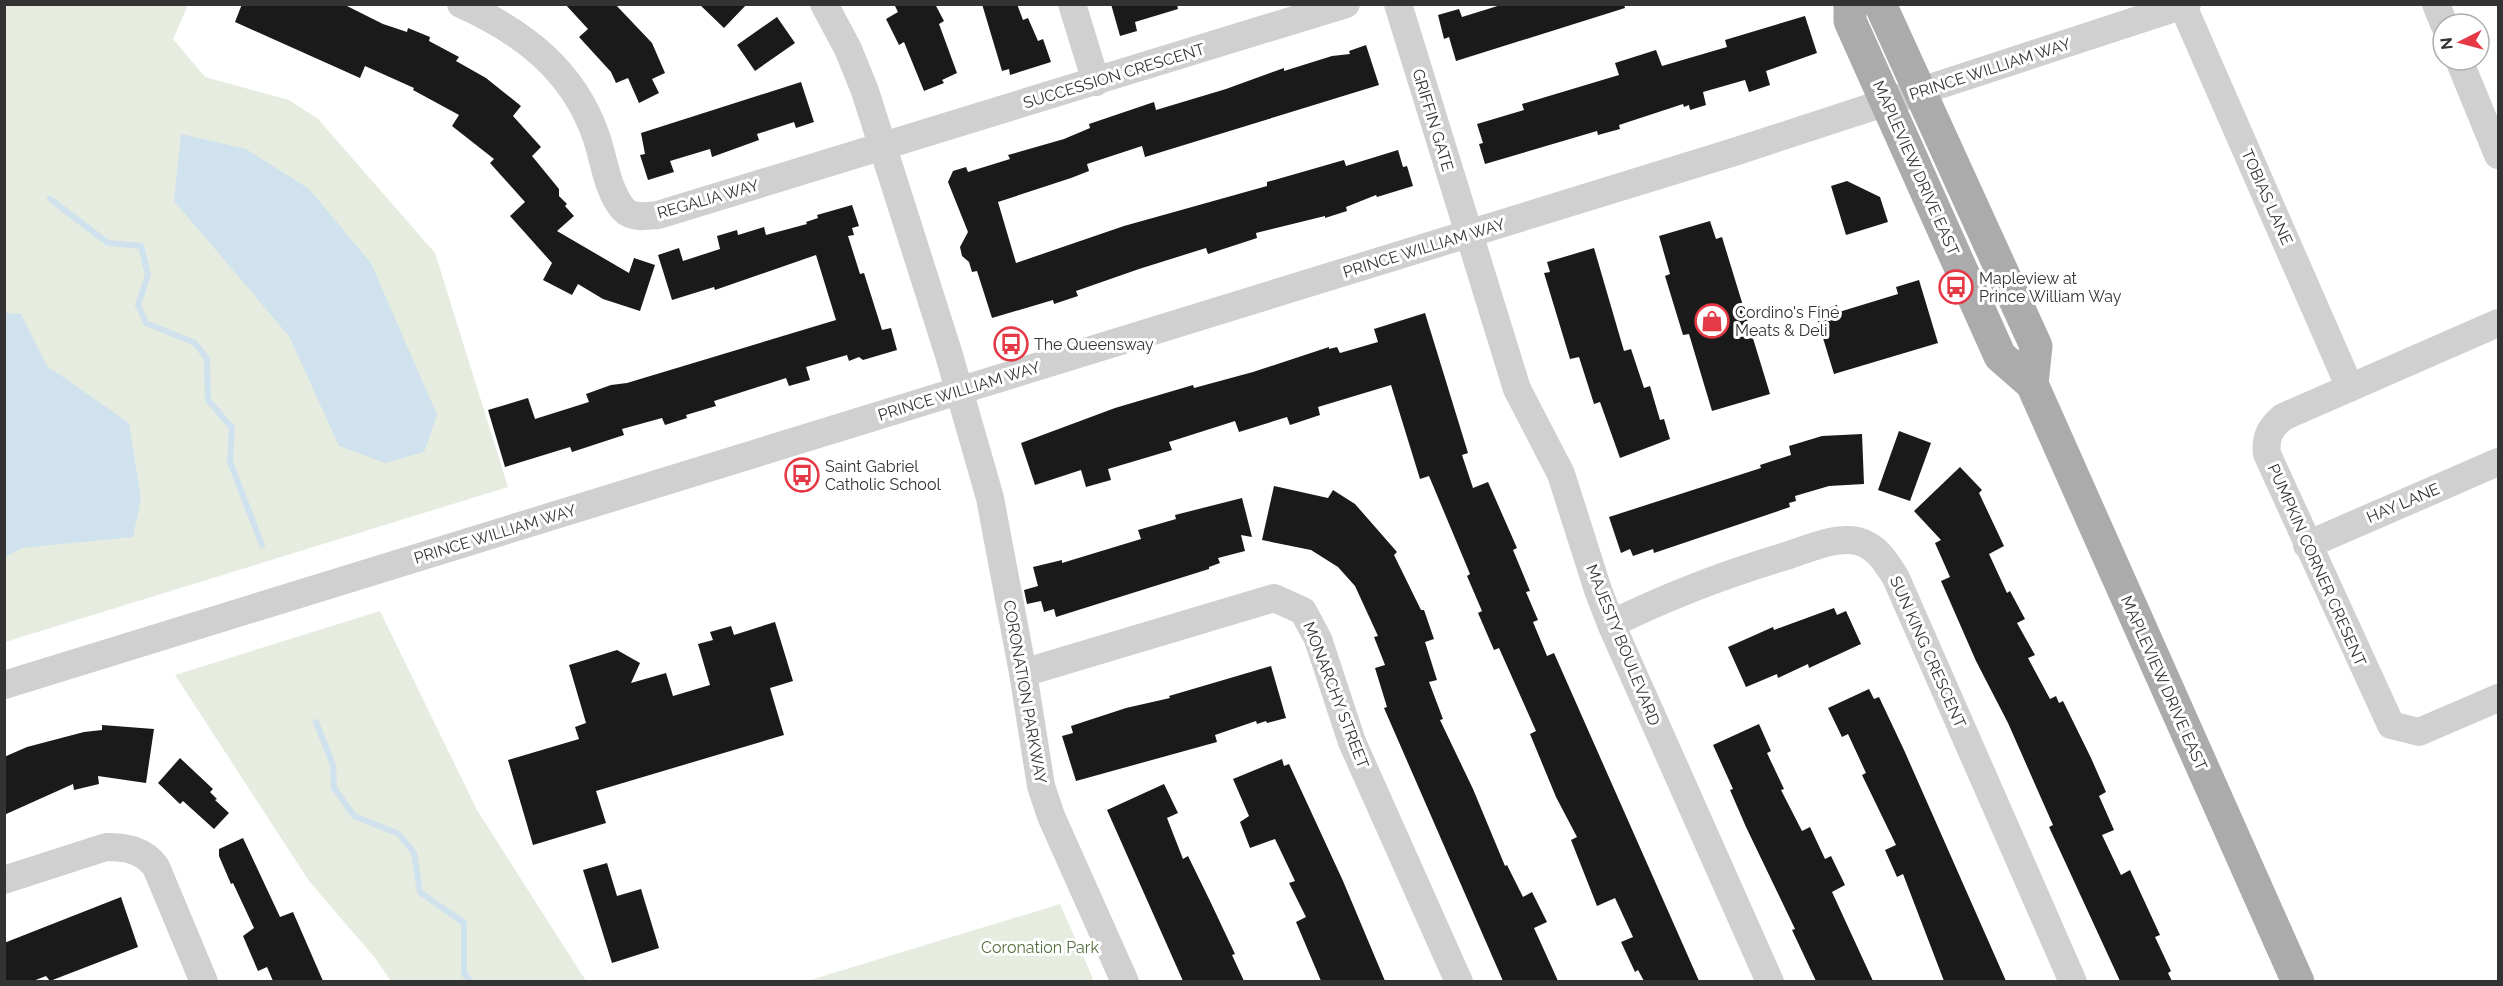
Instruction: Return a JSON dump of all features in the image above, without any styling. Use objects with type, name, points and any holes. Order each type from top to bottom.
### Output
[{"type":"main road","name":"MAPLEVIEW DRIVE EAST","points":[[1850,4],[1850,21],[2000,356],[2032,384],[2298,981]]},
{"type":"main road","points":[[1880,4],[2036,346],[2032,384]]},
{"type":"street","name":"REGALIA WAY","points":[[462,4],[509,27],[557,68],[587,114],[615,199],[626,212],[639,217],[658,215],[882,147]]},
{"type":"street","points":[[824,4],[857,69],[959,391]]},
{"type":"street","points":[[1072,4],[1096,82]]},
{"type":"street","name":"SUCCESSION CRESCENT","points":[[882,147],[1346,4]]},
{"type":"street","name":"GRIFFIN GATE","points":[[1398,4],[1468,235]]},
{"type":"street","name":"PRINCE WILLIAM WAY","points":[[4,685],[1468,235],[1887,104],[2185,5]]},
{"type":"street","name":"TOBIAS LANE","points":[[2185,5],[2350,388]]},
{"type":"street","points":[[2464,72],[2499,155]]},
{"type":"street","name":"MAJESTY BOULEVARD","points":[[1468,235],[1517,389],[1561,474],[1611,624],[1770,981]]},
{"type":"street","name":"PUMPKIN CORNER CRESENT","points":[[2499,323],[2283,417],[2272,426],[2266,441],[2267,454],[2307,545],[2391,725],[2419,732],[2499,698]]},
{"type":"street","name":"CORONATION PARKWAY","points":[[959,391],[990,498],[1023,673],[1041,786],[1051,816],[1125,981]]},
{"type":"street","name":"HAY LANE","points":[[2307,545],[2499,462]]},
{"type":"street","name":"SUN KING CRESCENT","points":[[1611,624],[1713,578],[1811,548],[1836,541],[1856,541],[1870,546],[1884,558],[1896,578],[2073,981]]},
{"type":"street","name":"MONARCHY STREET","points":[[1023,673],[1274,598],[1303,611],[1318,639],[1352,742],[1459,981]]},
{"type":"street","points":[[4,880],[106,847],[122,847],[138,852],[149,858],[156,867],[204,981]]},
{"type":"green space","points":[[5,5],[188,5],[173,39],[205,77],[289,100],[318,119],[435,253],[508,487],[5,642]]},
{"type":"green space","points":[[380,611],[477,810],[586,981],[391,981],[375,958],[309,881],[175,675]]},
{"type":"green space","name":"Coronation Park","points":[[1060,904],[1094,981],[807,981]]},
{"type":"water","points":[[181,134],[246,149],[309,189],[371,263],[437,415],[424,452],[385,463],[339,446],[289,336],[174,201]]},
{"type":"water","points":[[5,313],[21,314],[47,366],[129,423],[141,498],[133,537],[22,548],[5,557]]},
{"type":"building","points":[[242,4],[343,4],[383,24],[407,32],[408,28],[430,37],[429,41],[459,57],[456,61],[486,78],[521,106],[513,116],[541,147],[532,156],[559,189],[559,196],[574,216],[557,231],[629,273],[634,258],[655,265],[640,311],[603,299],[578,284],[572,295],[543,280],[552,263],[510,216],[525,202],[490,163],[494,159],[452,126],[459,115],[413,90],[414,88],[365,66],[360,78],[235,22]]},
{"type":"building","points":[[565,4],[615,4],[652,43],[665,73],[652,79],[659,93],[639,103],[628,78],[616,83],[611,72],[579,37],[588,29]]},
{"type":"building","points":[[699,4],[747,4],[724,28]]},
{"type":"building","points":[[894,4],[935,4],[944,21],[939,24],[957,73],[942,80],[944,83],[924,91],[904,42],[899,45],[886,19],[898,12]]},
{"type":"building","points":[[982,4],[1017,4],[1023,20],[1028,18],[1038,41],[1043,39],[1051,62],[1010,75],[1009,69],[1002,71]]},
{"type":"building","points":[[1111,4],[1177,4],[1178,9],[1135,22],[1137,31],[1120,36]]},
{"type":"building","points":[[1504,4],[1624,4],[1625,8],[1456,61],[1449,37],[1444,39],[1438,15],[1459,9],[1462,17]]},
{"type":"building","points":[[1805,16],[1817,53],[1766,71],[1770,85],[1749,92],[1745,80],[1703,92],[1706,105],[1690,110],[1689,105],[1684,107],[1683,104],[1619,125],[1620,129],[1598,135],[1597,131],[1485,164],[1479,144],[1483,143],[1477,124],[1524,110],[1522,104],[1619,75],[1615,63],[1656,50],[1662,66],[1727,47],[1725,40]]},
{"type":"building","points":[[777,17],[795,43],[755,71],[737,45]]},
{"type":"building","points":[[1366,45],[1379,85],[1145,157],[1142,146],[1087,164],[1089,171],[1071,178],[998,202],[1016,263],[1124,226],[1267,186],[1267,182],[1344,160],[1346,166],[1398,150],[1403,167],[1407,166],[1413,186],[1377,197],[1376,195],[1346,207],[1347,211],[1325,218],[1325,216],[1256,233],[1257,238],[1208,254],[1206,248],[1139,269],[1076,291],[1078,296],[1054,304],[1053,300],[992,318],[977,271],[972,272],[969,262],[962,256],[960,247],[968,232],[948,182],[953,171],[966,167],[968,172],[1010,159],[1008,155],[1064,139],[1090,128],[1089,124],[1154,102],[1156,110],[1226,89],[1284,68],[1284,71],[1332,56],[1350,54],[1349,51]]},
{"type":"building","points":[[801,82],[814,122],[796,128],[794,122],[757,134],[759,140],[712,157],[710,149],[670,161],[674,172],[648,180],[640,155],[645,154],[641,133]]},
{"type":"building","points":[[1847,181],[1880,197],[1888,222],[1846,235],[1831,186]]},
{"type":"building","points":[[852,205],[859,226],[852,228],[854,235],[848,236],[860,274],[864,273],[882,330],[891,328],[897,350],[863,360],[859,357],[849,361],[847,355],[806,367],[810,380],[789,386],[786,378],[714,401],[716,406],[686,415],[687,418],[665,425],[662,418],[622,429],[624,435],[572,452],[570,447],[505,467],[488,410],[528,398],[535,419],[589,402],[586,394],[611,385],[627,383],[836,320],[816,255],[715,290],[714,287],[672,300],[658,255],[679,248],[683,261],[720,249],[717,236],[737,230],[738,235],[764,227],[766,235],[807,224],[806,222],[818,218],[817,215]]},
{"type":"building","points":[[1710,221],[1716,239],[1722,237],[1770,394],[1712,411],[1689,334],[1683,335],[1665,276],[1670,274],[1659,236]]},
{"type":"building","points":[[1594,248],[1624,351],[1631,349],[1644,388],[1650,386],[1660,420],[1664,419],[1670,439],[1620,458],[1600,402],[1594,404],[1579,357],[1570,359],[1544,273],[1550,272],[1547,262]]},
{"type":"building","points":[[1919,280],[1938,343],[1834,374],[1815,312],[1837,305],[1839,312],[1898,294],[1896,287]]},
{"type":"building","points":[[1425,313],[1468,453],[1462,455],[1473,488],[1488,482],[1517,548],[1513,550],[1530,591],[1526,592],[1538,620],[1533,622],[1547,656],[1554,653],[1699,981],[1644,981],[1638,970],[1635,972],[1621,942],[1633,937],[1615,898],[1597,906],[1571,840],[1577,837],[1556,797],[1530,734],[1536,731],[1499,648],[1494,650],[1478,613],[1482,611],[1467,576],[1470,574],[1429,476],[1420,479],[1391,385],[1318,407],[1320,415],[1290,425],[1287,417],[1239,432],[1235,421],[1169,442],[1172,450],[1108,469],[1111,480],[1086,487],[1081,470],[1035,485],[1021,443],[1115,408],[1193,385],[1194,388],[1253,372],[1329,347],[1329,349],[1337,347],[1340,353],[1378,342],[1374,329]]},
{"type":"building","points":[[1899,431],[1931,443],[1910,501],[1878,490]]},
{"type":"building","points":[[1862,434],[1864,484],[1829,486],[1795,496],[1796,501],[1789,503],[1790,507],[1654,553],[1653,549],[1633,556],[1630,549],[1621,553],[1609,517],[1761,468],[1760,465],[1791,455],[1789,446],[1822,436]]},
{"type":"building","points":[[1960,467],[1982,490],[1979,493],[2004,546],[1989,554],[2007,593],[2010,591],[2025,619],[2017,623],[2035,655],[2028,658],[2050,699],[2056,696],[2059,703],[2063,701],[2091,758],[2106,792],[2099,796],[2114,830],[2102,835],[2121,875],[2130,870],[2160,935],[2155,937],[2171,971],[2168,973],[2172,981],[2120,981],[2049,827],[2053,825],[2008,723],[1976,661],[1941,581],[1950,577],[1935,543],[1941,540],[1914,511]]},
{"type":"building","points":[[1274,486],[1328,498],[1333,490],[1355,504],[1397,552],[1394,555],[1421,610],[1424,610],[1434,639],[1425,642],[1437,680],[1429,682],[1443,719],[1440,720],[1473,789],[1505,866],[1507,865],[1523,897],[1532,892],[1547,922],[1534,928],[1558,981],[1503,981],[1384,708],[1387,707],[1375,668],[1385,665],[1374,637],[1378,636],[1355,586],[1338,567],[1311,550],[1262,540]]},
{"type":"building","points":[[1242,498],[1252,537],[1241,535],[1245,551],[1218,558],[1220,563],[1209,569],[1056,617],[1054,609],[1044,612],[1041,601],[1027,604],[1024,590],[1038,586],[1033,567],[1062,560],[1062,563],[1141,539],[1138,530],[1176,519],[1175,515]]},
{"type":"building","points":[[1834,608],[1837,615],[1846,611],[1861,644],[1809,668],[1808,664],[1778,678],[1777,674],[1746,687],[1728,647],[1773,627],[1774,630]]},
{"type":"building","points":[[775,622],[793,681],[770,688],[784,735],[596,791],[606,823],[533,845],[508,760],[579,739],[575,727],[586,723],[569,665],[617,650],[640,663],[631,683],[666,673],[673,696],[710,685],[698,644],[713,640],[710,632],[731,626],[734,635]]},
{"type":"building","points":[[1271,666],[1286,718],[1257,724],[1256,721],[1215,735],[1217,742],[1076,781],[1062,736],[1073,733],[1071,726]]},
{"type":"building","points":[[1869,689],[1874,699],[1879,697],[1904,750],[2006,981],[1944,981],[1903,874],[1897,877],[1885,850],[1896,845],[1862,775],[1866,773],[1848,734],[1842,737],[1828,708]]},
{"type":"building","points":[[1759,724],[1771,751],[1767,753],[1784,789],[1781,790],[1802,831],[1810,827],[1825,859],[1831,856],[1845,885],[1832,892],[1873,981],[1816,981],[1792,930],[1795,929],[1746,827],[1730,790],[1733,789],[1713,745]]},
{"type":"building","points":[[102,725],[154,729],[146,783],[98,776],[99,784],[74,790],[73,784],[4,815],[4,757],[27,747],[84,732],[102,730]]},
{"type":"building","points":[[180,758],[213,789],[210,792],[217,799],[215,800],[229,813],[214,829],[183,801],[180,804],[158,783]]},
{"type":"building","points":[[1282,759],[1284,766],[1289,764],[1343,881],[1385,981],[1321,981],[1296,922],[1306,917],[1289,883],[1295,881],[1275,839],[1250,848],[1240,822],[1249,816],[1233,779]]},
{"type":"building","points":[[1164,784],[1178,813],[1167,818],[1183,859],[1188,856],[1235,954],[1232,955],[1244,981],[1183,981],[1107,810]]},
{"type":"building","points":[[243,838],[280,917],[293,912],[323,981],[273,981],[267,967],[258,971],[243,936],[254,928],[219,856],[219,849]]},
{"type":"building","points":[[607,863],[617,896],[641,889],[659,948],[612,963],[583,870]]},
{"type":"building","points":[[121,897],[138,947],[50,981],[46,976],[33,981],[4,981],[4,943]]},
{"type":"waterway","points":[[50,199],[108,243],[141,246],[148,275],[138,305],[146,323],[195,343],[207,359],[208,400],[232,428],[230,462],[262,545]]},
{"type":"waterway","points":[[316,722],[333,765],[334,788],[354,816],[399,834],[414,853],[420,892],[464,923],[464,974],[471,982]]},
{"type":"place","name":"Mapleview at Prince William Way","points":[[1956,287]]},
{"type":"place","name":"Cordino's Fine Meats & Deli","points":[[1712,321]]},
{"type":"place","name":"The Queensway","points":[[1011,344]]},
{"type":"place","name":"Saint Gabriel Catholic School","points":[[802,475]]}]
